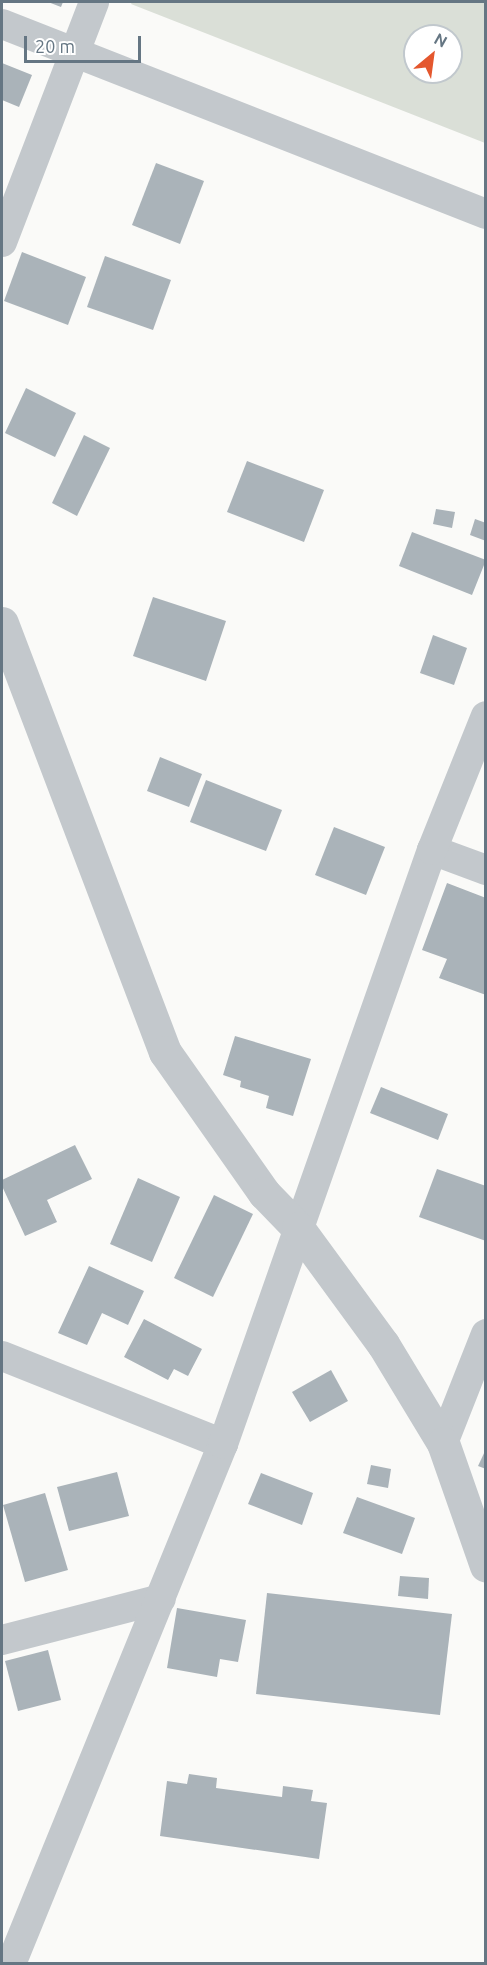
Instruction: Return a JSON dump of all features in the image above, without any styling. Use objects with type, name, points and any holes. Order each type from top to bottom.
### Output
[{"type":"street","points":[[2,242],[94,2]]},
{"type":"street","points":[[2,24],[486,214]]},
{"type":"street","points":[[2,623],[165,1053],[264,1193],[297,1228],[383,1344],[443,1443],[486,1566]]},
{"type":"street","points":[[11,1964],[223,1444],[432,849],[486,716]]},
{"type":"street","points":[[432,849],[486,870]]},
{"type":"street","points":[[443,1443],[486,1334]]},
{"type":"street","points":[[2,1356],[223,1444]]},
{"type":"street","points":[[2,1640],[161,1599]]},
{"type":"shaded area","points":[[132,2],[485,2],[485,143],[131,4]]},
{"type":"building","points":[[48,2],[63,2],[61,7]]},
{"type":"building","points":[[2,63],[32,75],[19,107],[2,100]]},
{"type":"building","points":[[156,163],[204,181],[180,244],[132,225]]},
{"type":"building","points":[[22,252],[86,277],[68,325],[4,301]]},
{"type":"building","points":[[105,256],[171,280],[153,330],[87,307]]},
{"type":"building","points":[[26,388],[76,413],[55,457],[5,433]]},
{"type":"building","points":[[84,435],[110,448],[77,516],[52,503]]},
{"type":"building","points":[[247,461],[324,490],[304,542],[227,512]]},
{"type":"building","points":[[436,509],[455,512],[452,528],[433,524]]},
{"type":"building","points":[[475,519],[486,523],[486,541],[470,535]]},
{"type":"building","points":[[412,532],[486,560],[472,595],[399,566]]},
{"type":"building","points":[[153,597],[226,621],[206,681],[133,656]]},
{"type":"building","points":[[433,635],[467,648],[454,685],[420,673]]},
{"type":"building","points":[[160,757],[202,774],[189,807],[147,791]]},
{"type":"building","points":[[206,780],[282,810],[266,851],[190,822]]},
{"type":"building","points":[[334,827],[385,847],[366,895],[315,875]]},
{"type":"building","points":[[447,883],[486,898],[486,995],[439,978],[447,959],[422,950]]},
{"type":"building","points":[[235,1036],[311,1059],[293,1116],[266,1108],[269,1096],[240,1087],[241,1081],[223,1075]]},
{"type":"building","points":[[381,1087],[448,1114],[438,1140],[370,1113]]},
{"type":"building","points":[[75,1145],[92,1179],[47,1200],[57,1222],[25,1236],[2,1186],[2,1180]]},
{"type":"building","points":[[437,1169],[486,1186],[486,1241],[419,1217]]},
{"type":"building","points":[[138,1178],[180,1197],[152,1262],[110,1244]]},
{"type":"building","points":[[214,1195],[253,1214],[213,1297],[174,1278]]},
{"type":"building","points":[[89,1266],[144,1291],[128,1325],[102,1313],[87,1345],[58,1333]]},
{"type":"building","points":[[144,1319],[202,1349],[188,1376],[174,1369],[168,1380],[124,1357]]},
{"type":"building","points":[[331,1370],[348,1401],[310,1422],[292,1392]]},
{"type":"building","points":[[486,1449],[486,1469],[478,1466]]},
{"type":"building","points":[[371,1465],[391,1469],[388,1488],[367,1484]]},
{"type":"building","points":[[117,1472],[129,1516],[69,1531],[57,1487]]},
{"type":"building","points":[[261,1473],[313,1493],[302,1525],[248,1504]]},
{"type":"building","points":[[45,1493],[68,1570],[25,1582],[3,1505]]},
{"type":"building","points":[[357,1497],[415,1518],[402,1554],[343,1533]]},
{"type":"building","points":[[400,1576],[429,1578],[428,1599],[398,1596]]},
{"type":"building","points":[[267,1593],[452,1614],[440,1715],[256,1694]]},
{"type":"building","points":[[177,1608],[246,1620],[238,1662],[220,1659],[217,1677],[167,1668]]},
{"type":"building","points":[[48,1650],[61,1700],[18,1711],[5,1661]]},
{"type":"building","points":[[189,1774],[217,1778],[216,1788],[282,1797],[283,1786],[313,1790],[311,1801],[327,1803],[319,1859],[160,1836],[167,1781],[187,1784]]}]
